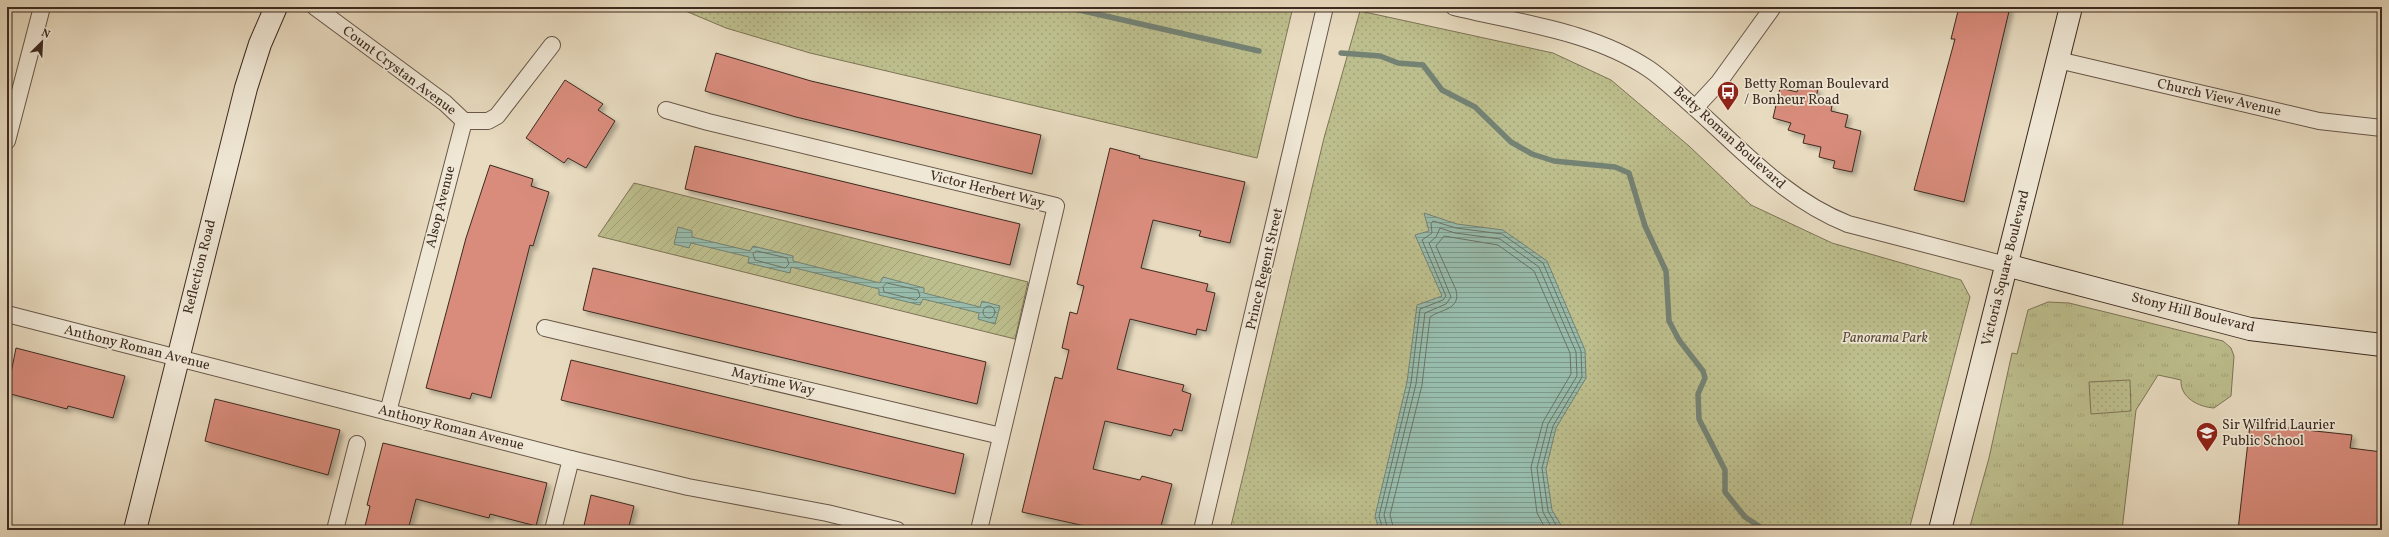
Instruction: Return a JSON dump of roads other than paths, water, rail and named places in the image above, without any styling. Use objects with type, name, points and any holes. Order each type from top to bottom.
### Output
[{"type":"street","points":[[7,141],[42,7]]},
{"type":"street","name":"Reflection Road","points":[[135,530],[246,88],[260,44],[276,7]]},
{"type":"street","name":"Count Crystan Avenue","points":[[315,7],[445,103],[464,121]]},
{"type":"street","name":"Prince Regent Street","points":[[1202,530],[1325,7]]},
{"type":"street","name":"Betty Roman Boulevard","points":[[1454,7],[1589,40],[1622,53],[1649,69],[1695,108],[1780,185],[1804,203],[1827,215],[1848,224],[2006,265]]},
{"type":"street","points":[[1695,108],[1719,82],[1773,7]]},
{"type":"street","name":"Victoria Square Boulevard","points":[[1940,530],[2071,7]]},
{"type":"street","points":[[464,121],[488,121],[497,116],[552,45]]},
{"type":"street","name":"Church View Avenue","points":[[2058,60],[2319,121],[2382,128]]},
{"type":"street","name":"Victor Herbert Way","points":[[666,110],[708,122],[1056,206],[1000,436],[979,530]]},
{"type":"street","name":"Alsop Avenue","points":[[388,412],[464,121]]},
{"type":"street","name":"Stony Hill Boulevard","points":[[2006,265],[2250,329],[2382,345]]},
{"type":"street","name":"Anthony Roman Avenue","points":[[7,314],[571,459],[688,487],[827,513],[897,530]]},
{"type":"street","name":"Maytime Way","points":[[545,328],[1000,436]]},
{"type":"street","points":[[335,530],[357,444]]},
{"type":"street","points":[[553,530],[571,459]]},
{"type":"water","points":[[1424,213],[1457,224],[1503,230],[1547,261],[1585,350],[1586,378],[1556,428],[1546,469],[1552,510],[1564,530],[1379,530],[1375,516],[1407,382],[1417,305],[1442,296],[1415,235],[1429,231]]},
{"type":"water","points":[[678,227],[692,231],[692,237],[750,251],[753,246],[793,256],[793,261],[880,283],[883,277],[924,288],[924,293],[980,307],[982,301],[1000,306],[995,324],[978,319],[979,313],[923,299],[920,305],[879,295],[879,289],[791,267],[790,273],[748,263],[749,257],[691,243],[689,248],[674,244]]},
{"type":"waterway","points":[[1066,7],[1259,51]]},
{"type":"waterway","points":[[1341,53],[1380,56],[1398,63],[1423,65],[1442,90],[1475,107],[1511,142],[1532,154],[1554,161],[1615,167],[1629,173],[1645,226],[1666,271],[1669,321],[1679,340],[1703,371],[1705,378],[1698,394],[1699,419],[1725,470],[1725,492],[1745,517],[1765,530]]},
{"type":"place","name":"Betty Roman Boulevard / Bonheur Road","points":[[1728,112]]},
{"type":"place","name":"Sir Wilfrid Laurier Public School","points":[[2207,452]]},
{"type":"park label","name":"Panorama Park","points":[[1885,338]]}]
